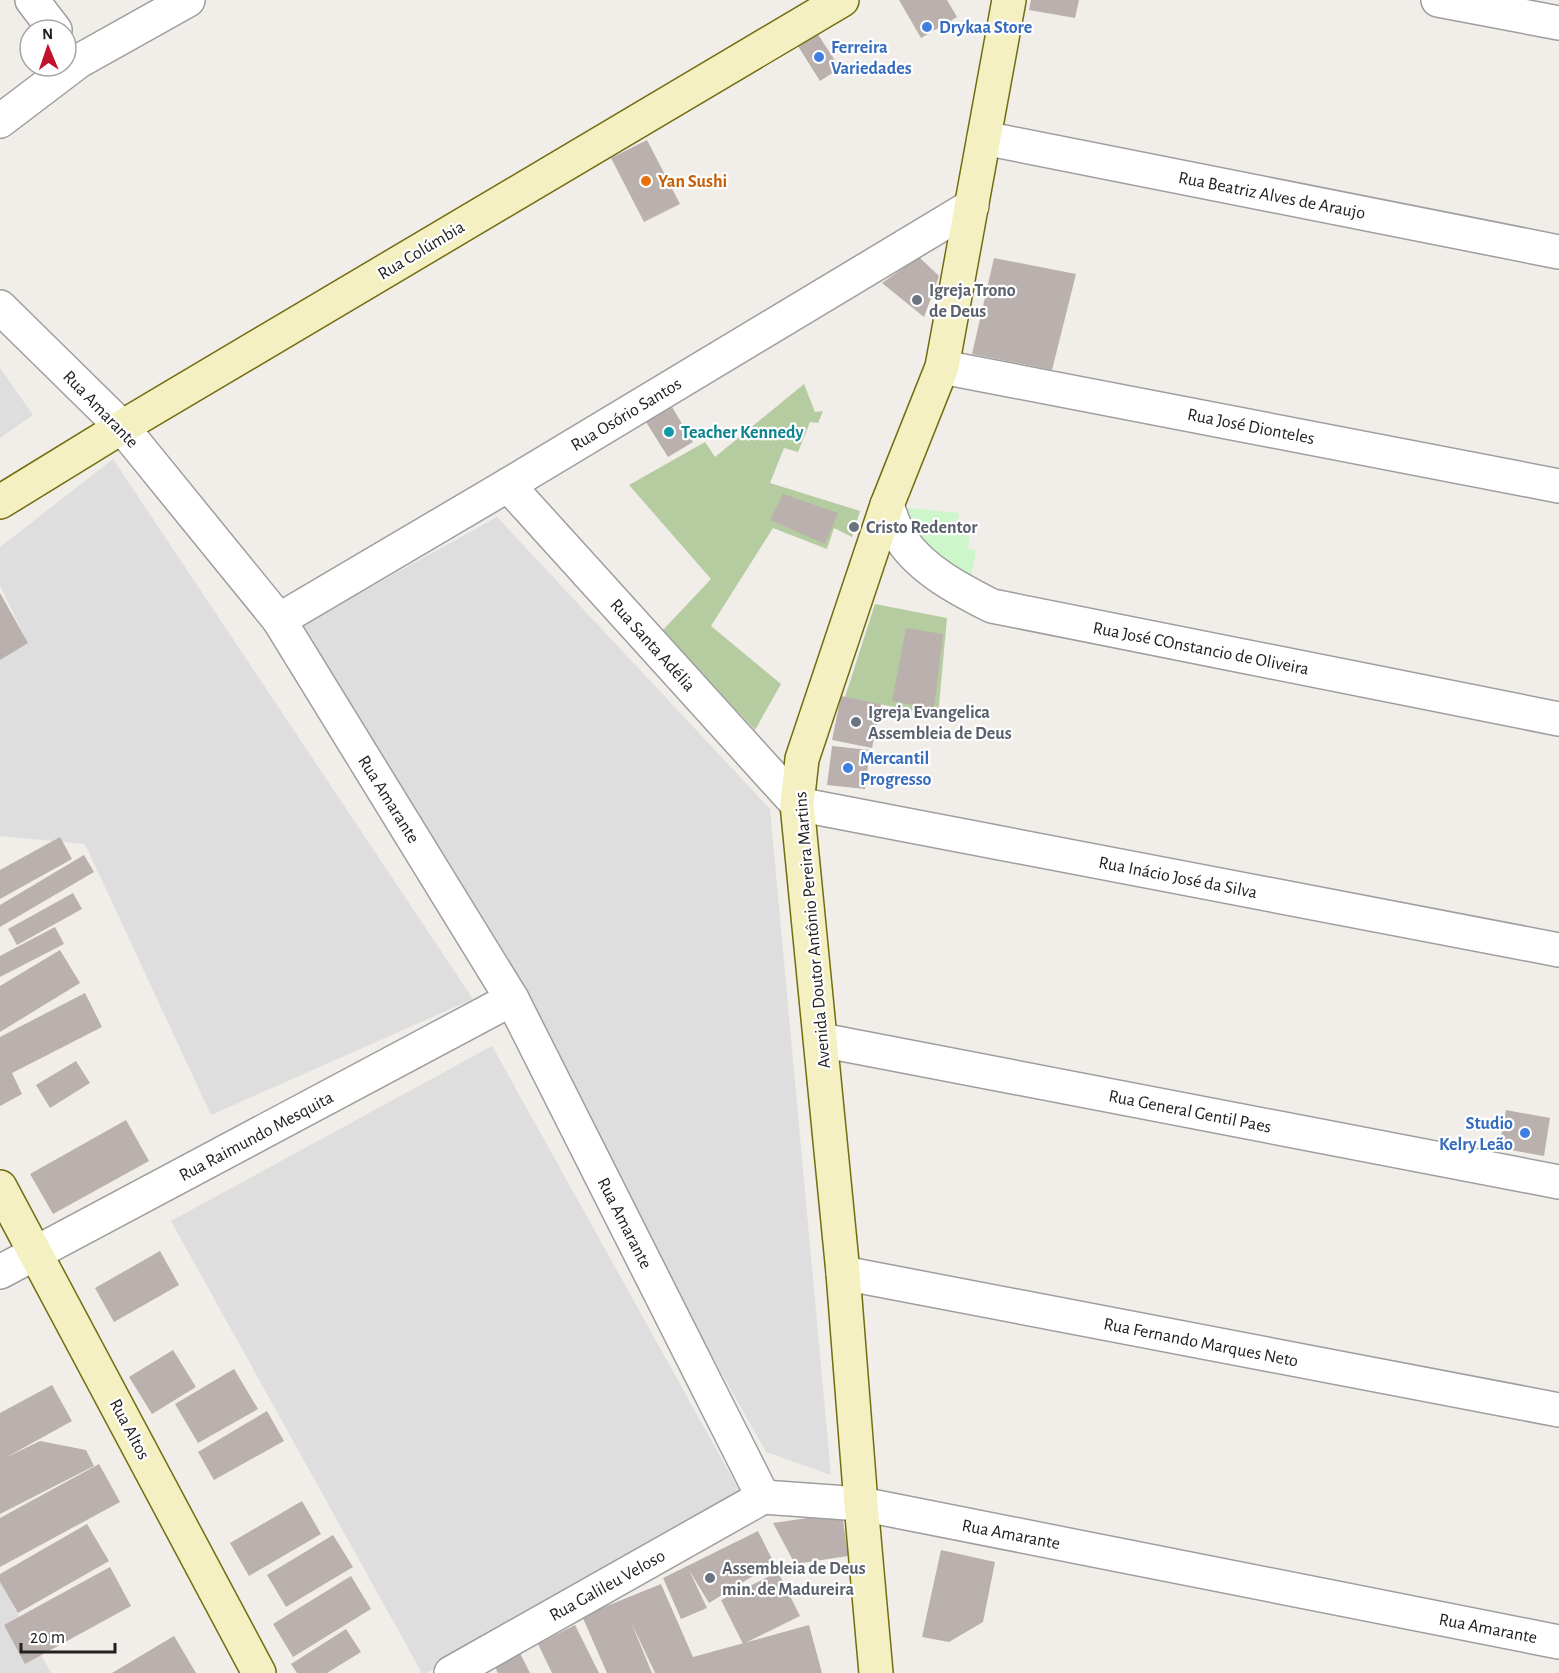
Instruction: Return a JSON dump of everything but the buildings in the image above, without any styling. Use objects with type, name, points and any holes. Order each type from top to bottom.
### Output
[{"type":"street","points":[[32,0],[46,18]]},
{"type":"street","points":[[78,50],[188,0]]},
{"type":"street","name":"Rua Colúmbia","points":[[0,502],[122,427],[842,0]]},
{"type":"street","name":"Avenida Doutor Antônio Pereira Martins","points":[[876,1673],[843,1273],[797,804],[802,759],[887,505],[942,367],[1009,0]]},
{"type":"street","points":[[1438,0],[1559,23]]},
{"type":"street","points":[[0,121],[45,78]]},
{"type":"street","name":"Rua Beatriz Alves de Araujo","points":[[984,138],[1559,252]]},
{"type":"street","name":"Rua Osório Santos","points":[[279,620],[972,206]]},
{"type":"street","name":"Rua Amarante","points":[[0,306],[122,427],[279,620],[512,999],[763,1497],[861,1504],[1559,1642]]},
{"type":"street","name":"Rua José Dionteles","points":[[942,367],[1559,486]]},
{"type":"street","name":"Rua Santa Adélia","points":[[508,485],[797,804]]},
{"type":"street","name":"Rua José COnstancio de Oliveira","points":[[887,505],[901,538],[916,558],[966,593],[992,606],[1559,718]]},
{"type":"street","name":"Rua Inácio José da Silva","points":[[797,804],[1559,950]]},
{"type":"street","name":"Rua Raimundo Mesquita","points":[[0,1272],[512,999]]},
{"type":"street","name":"Rua General Gentil Paes","points":[[821,1040],[1559,1182]]},
{"type":"street","name":"Rua Altos","points":[[0,1187],[259,1673]]},
{"type":"street","name":"Rua Fernando Marques Neto","points":[[843,1273],[1559,1410]]},
{"type":"street","name":"Rua Galileu Veloso","points":[[451,1673],[763,1497]]},
{"type":"shaded area","points":[[0,368],[33,415],[0,438]]},
{"type":"shaded area","points":[[113,459],[473,999],[211,1115],[85,844],[0,836],[0,658],[27,642],[0,585],[0,547]]},
{"type":"shaded area","points":[[497,517],[770,809],[831,1475],[766,1452],[302,625]]},
{"type":"shaded area","points":[[492,1046],[744,1499],[426,1673],[422,1673],[171,1221]]},
{"type":"shaded area","points":[[0,1582],[51,1673],[0,1673]]},
{"type":"green space","points":[[804,384],[815,412],[823,411],[818,423],[810,422],[798,452],[784,448],[770,483],[860,511],[852,537],[834,528],[827,549],[773,528],[711,626],[781,684],[755,730],[662,631],[711,579],[629,485],[705,442],[715,457]]},
{"type":"green space","points":[[910,508],[959,513],[958,521],[970,524],[968,549],[976,550],[970,585],[942,565],[903,517]]},
{"type":"green space","points":[[875,604],[947,618],[938,716],[845,697]]},
{"type":"place","name":"Drykaa Store","points":[[927,27]]},
{"type":"place","name":"Ferreira Variedades","points":[[819,57]]},
{"type":"place","name":"Yan Sushi","points":[[646,181]]},
{"type":"place","name":"Igreja Trono de Deus","points":[[917,300]]},
{"type":"place","name":"Teacher Kennedy","points":[[669,432]]},
{"type":"place","name":"Cristo Redentor","points":[[854,527]]},
{"type":"place","name":"Igreja Evangelica Assembleia de Deus","points":[[856,722]]},
{"type":"place","name":"Mercantil Progresso","points":[[848,768]]},
{"type":"place","name":"Studio Kelry Leão","points":[[1525,1133]]},
{"type":"place","name":"Assembleia de Deus min. de Madureira","points":[[710,1578]]}]
